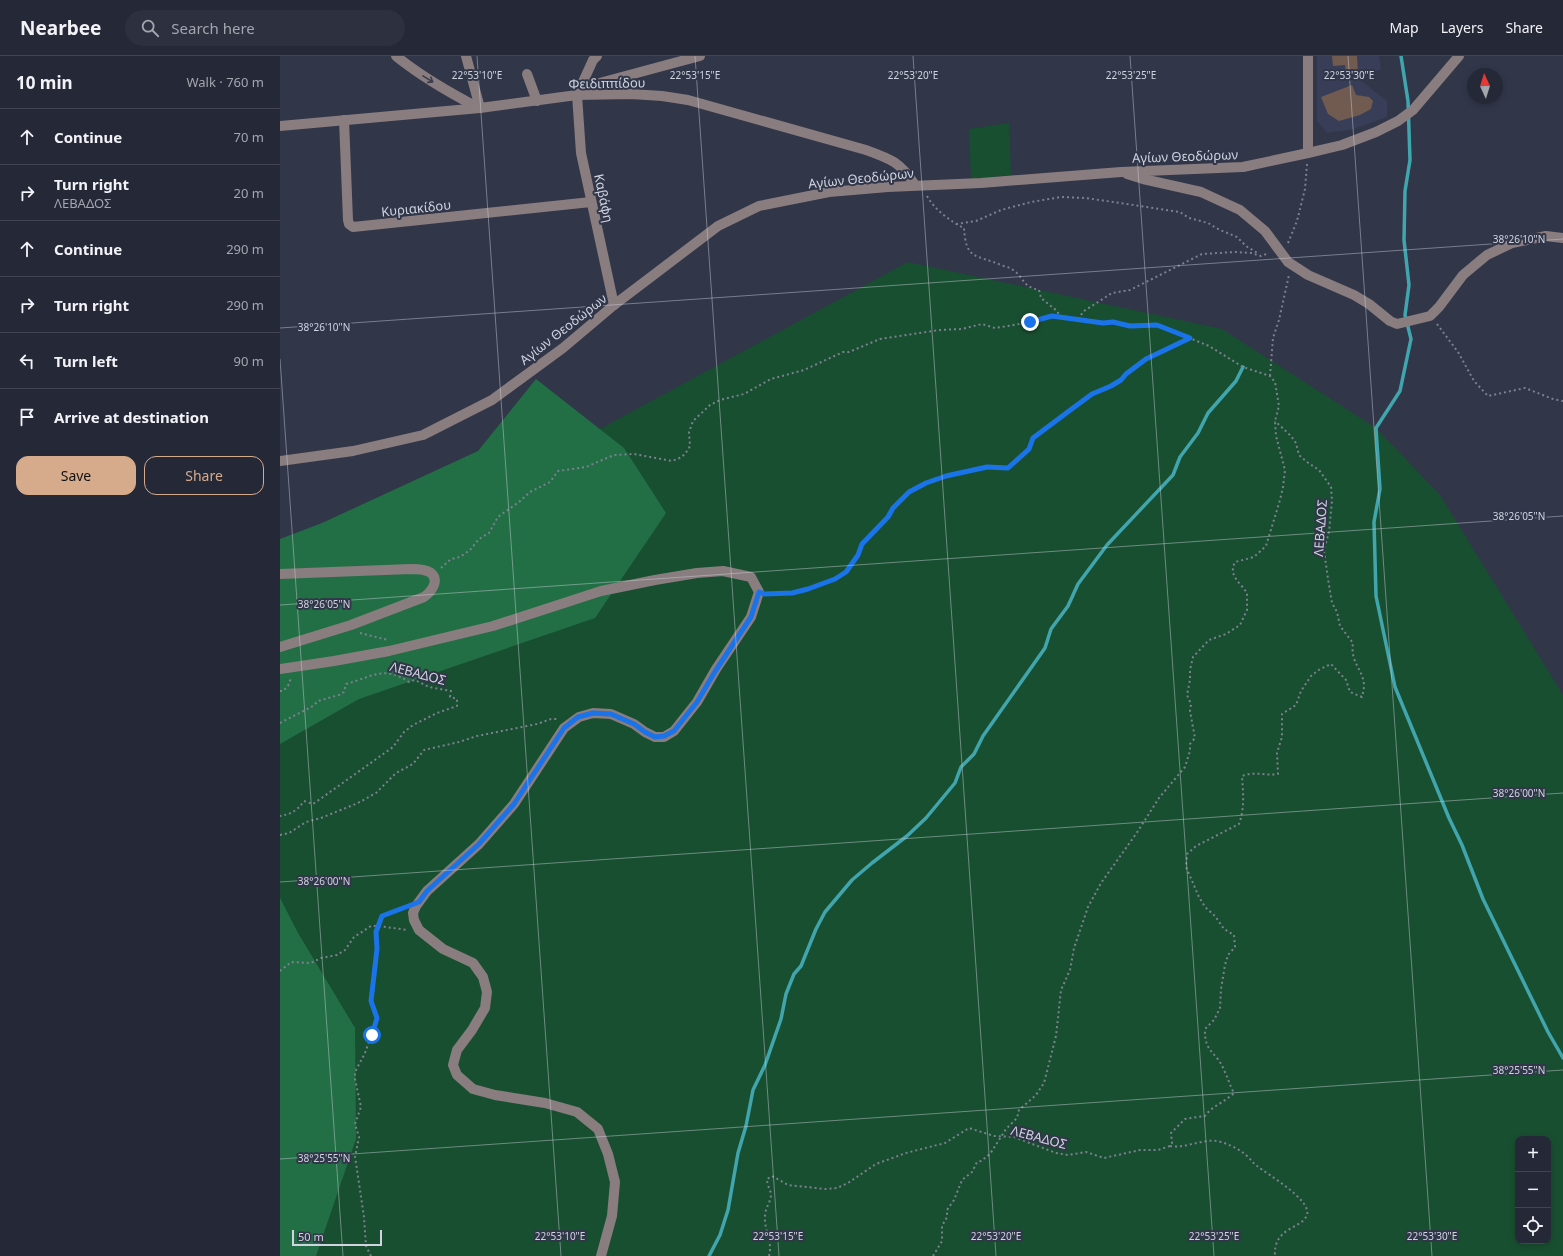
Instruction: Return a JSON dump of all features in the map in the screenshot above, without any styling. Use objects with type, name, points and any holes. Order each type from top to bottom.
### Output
[{"type":"street","points":[[396,56],[418,73],[480,108]]},
{"type":"street","points":[[466,56],[480,108]]},
{"type":"street","points":[[579,92],[593,60],[597,56]]},
{"type":"street","points":[[579,92],[700,56]]},
{"type":"street","points":[[1308,56],[1308,153]]},
{"type":"street","name":"Αγίων Θεοδώρων","points":[[280,461],[353,451],[423,435],[492,400],[563,348],[614,305],[718,226],[759,206],[829,192],[917,185],[981,183],[1121,172],[1243,167],[1342,145],[1376,132],[1398,121],[1413,110],[1459,56]]},
{"type":"street","points":[[527,74],[537,100]]},
{"type":"street","name":"Φειδιππίδου","points":[[280,126],[480,108],[579,92],[662,96],[688,100],[822,137],[890,158],[905,170],[917,185]]},
{"type":"street","name":"Καβάφη","points":[[579,92],[581,153],[614,305]]},
{"type":"street","name":"Κυριακίδου","points":[[344,120],[348,220],[349,224],[353,226],[591,202]]},
{"type":"street","points":[[1121,172],[1143,179],[1201,192],[1240,210],[1265,231],[1288,262],[1308,275],[1354,295],[1369,304],[1390,321],[1397,324],[1430,316],[1439,307],[1463,275],[1487,255],[1512,243],[1546,236],[1563,238]]},
{"type":"street","points":[[280,574],[411,568],[431,573],[434,579],[434,586],[430,593],[424,597],[351,625],[280,647]]},
{"type":"street","points":[[284,669],[334,662],[493,626],[601,591],[697,573],[724,571],[751,577],[759,592],[751,617],[697,702],[674,731],[664,736],[655,737],[634,724],[611,714],[593,713],[578,717],[564,728],[514,804],[479,844],[427,891],[413,913],[414,920],[422,932],[442,949],[472,963],[483,977],[487,992],[485,1008],[472,1030],[456,1050],[453,1065],[456,1075],[473,1089],[495,1095],[545,1103],[577,1112],[598,1129],[608,1154],[615,1182],[612,1216],[601,1256]]},
{"type":"path","points":[[1078,320],[1084,311],[1112,293],[1130,290],[1202,254],[1235,252],[1251,253],[1261,256],[1280,250],[1288,242],[1297,221],[1305,189],[1308,153]]},
{"type":"path","points":[[917,185],[930,202],[956,224],[964,228],[967,248],[971,254],[992,260],[1013,270],[1029,288],[1039,290],[1041,298],[1057,310],[1061,318]]},
{"type":"path","points":[[956,224],[976,222],[1001,210],[1031,202],[1061,197],[1086,198],[1180,212],[1189,218],[1208,223],[1220,230],[1237,236],[1246,246],[1261,256]]},
{"type":"path","points":[[1270,376],[1273,338],[1280,320],[1287,282],[1293,264]]},
{"type":"path","points":[[434,579],[445,564],[451,559],[460,557],[470,550],[479,539],[489,533],[498,517],[530,492],[550,482],[558,472],[586,466],[614,455],[634,454],[672,461],[682,457],[690,446],[689,432],[693,421],[715,402],[744,394],[771,379],[804,370],[843,352],[849,352],[880,339],[982,324],[995,328],[1030,322],[1052,316],[1103,323],[1113,322],[1130,326],[1157,325],[1216,350],[1243,367],[1270,376],[1275,382],[1279,406],[1275,421],[1276,436],[1285,470],[1280,500],[1266,546],[1254,557],[1235,562],[1232,567],[1233,575],[1247,594],[1247,610],[1240,625],[1226,634],[1209,640],[1193,658],[1187,695],[1191,704],[1191,716],[1193,720],[1192,725],[1195,738],[1190,744],[1190,751],[1185,767],[1159,798],[1136,834],[1104,878],[1094,896],[1084,917],[1074,948],[1070,970],[1061,990],[1056,1036],[1044,1083],[1036,1095],[1019,1110],[1017,1118],[997,1140],[996,1146],[990,1154],[981,1161],[977,1162],[972,1172],[962,1180],[942,1226],[942,1241],[939,1244],[940,1247],[933,1256]]},
{"type":"path","points":[[1430,316],[1458,352],[1474,381],[1488,396],[1525,388],[1552,399],[1563,401]]},
{"type":"path","points":[[759,592],[764,594],[792,593],[835,579],[846,572],[858,555],[862,544],[909,492],[926,483],[946,476],[987,467],[1008,468],[1029,449],[1033,438],[1092,394],[1121,380],[1126,374],[1146,359],[1190,338]]},
{"type":"path","name":"ΛΕΒΑΔΟΣ","points":[[769,1256],[770,1240],[766,1230],[764,1215],[771,1193],[767,1185],[767,1179],[772,1176],[788,1185],[825,1189],[837,1188],[848,1183],[876,1164],[906,1153],[945,1143],[968,1128],[994,1136],[1014,1137],[1056,1153],[1068,1155],[1086,1152],[1104,1158],[1140,1150],[1158,1150],[1170,1146],[1172,1143],[1171,1132],[1185,1119],[1205,1116],[1210,1110],[1225,1101],[1234,1093],[1224,1069],[1208,1049],[1205,1029],[1214,1020],[1220,1008],[1222,975],[1228,955],[1235,947],[1234,936],[1224,929],[1215,916],[1205,907],[1199,897],[1186,867],[1187,854],[1196,846],[1239,824],[1242,815],[1243,802],[1242,776],[1256,773],[1268,776],[1278,774],[1277,753],[1282,737],[1282,714],[1296,705],[1301,691],[1311,676],[1320,669],[1332,664],[1346,680],[1350,692],[1362,697],[1364,687],[1363,678],[1356,664],[1352,651],[1353,642],[1340,626],[1337,612],[1332,602],[1324,550],[1330,532],[1332,501],[1331,487],[1319,470],[1298,455],[1296,444],[1291,436],[1275,421]]},
{"type":"path","points":[[351,625],[362,634],[387,639],[399,648]]},
{"type":"path","points":[[280,691],[283,691],[288,686],[292,673],[284,669]]},
{"type":"path","name":"ΛΕΒΑΔΟΣ","points":[[280,723],[313,706],[318,701],[339,695],[344,692],[346,684],[372,674],[383,672],[400,675],[409,682],[415,680],[438,690],[451,691],[450,697],[457,699],[457,706],[436,713],[413,725],[404,732],[393,747],[323,797],[312,804],[304,802],[300,808],[294,812],[280,816]]},
{"type":"path","points":[[280,835],[289,833],[306,822],[341,811],[370,797],[396,773],[413,764],[424,750],[459,742],[477,736],[537,724],[551,719],[574,721]]},
{"type":"path","points":[[371,1256],[366,1246],[364,1217],[355,1157],[359,1137],[355,1124],[361,1107],[355,1072],[365,1054],[377,1018],[371,1001],[377,949],[376,932],[382,916],[419,902]]},
{"type":"path","points":[[280,971],[291,962],[311,964],[321,958],[337,955],[345,950],[354,937],[371,926],[422,932]]},
{"type":"path","points":[[1170,1146],[1184,1147],[1200,1142],[1220,1142],[1236,1148],[1248,1157],[1254,1164],[1280,1182],[1302,1202],[1307,1208],[1308,1214],[1305,1219],[1288,1229],[1278,1240],[1275,1256]]},
{"type":"shaded area","points":[[1317,56],[1379,56],[1381,69],[1359,79],[1387,101],[1387,117],[1354,129],[1327,133],[1317,121]]},
{"type":"green space","points":[[1009,123],[1011,175],[971,179],[969,129]]},
{"type":"green space","points":[[908,262],[1222,329],[1376,428],[1440,495],[1563,695],[1563,1256],[280,1256],[280,608],[480,494]]},
{"type":"green space","points":[[536,379],[624,448],[666,513],[595,618],[359,699],[280,744],[280,539],[322,523],[478,451]]},
{"type":"green space","points":[[280,898],[298,933],[355,1028],[356,1139],[316,1256],[280,1256]]},
{"type":"building","points":[[1332,56],[1357,56],[1358,72],[1346,73],[1345,65],[1333,66]]},
{"type":"building","points":[[1352,85],[1356,95],[1369,97],[1373,101],[1371,109],[1360,115],[1339,121],[1328,114],[1321,97]]},
{"type":"waterway","points":[[1401,56],[1408,101],[1410,160],[1405,191],[1404,240],[1409,285],[1405,315],[1411,339],[1400,391],[1376,428],[1380,489],[1374,522],[1376,596],[1395,687],[1449,818],[1462,845],[1483,899],[1548,1032],[1563,1058]]},
{"type":"waterway","points":[[709,1256],[720,1235],[728,1210],[738,1153],[746,1126],[753,1090],[765,1065],[781,1019],[786,994],[794,974],[801,966],[816,929],[825,912],[852,880],[907,836],[926,818],[955,783],[961,767],[974,754],[983,736],[1045,648],[1051,629],[1068,606],[1078,584],[1107,545],[1173,475],[1180,457],[1198,433],[1208,413],[1236,381],[1243,367]]},
{"type":"route","points":[[372,1035],[377,1018],[371,1001],[372,985],[376,967],[376,932],[382,916],[419,902],[427,891],[479,844],[514,804],[564,728],[578,717],[593,713],[611,714],[634,724],[655,737],[664,736],[674,731],[697,702],[751,617],[759,592],[764,594],[792,593],[835,579],[846,572],[858,555],[862,544],[909,492],[926,483],[946,476],[987,467],[1008,468],[1029,449],[1033,438],[1047,426],[1092,394],[1121,380],[1126,374],[1146,359],[1190,338],[1157,325],[1147,324],[1130,326],[1113,322],[1103,323],[1093,320],[1052,316],[1030,322]]}]
